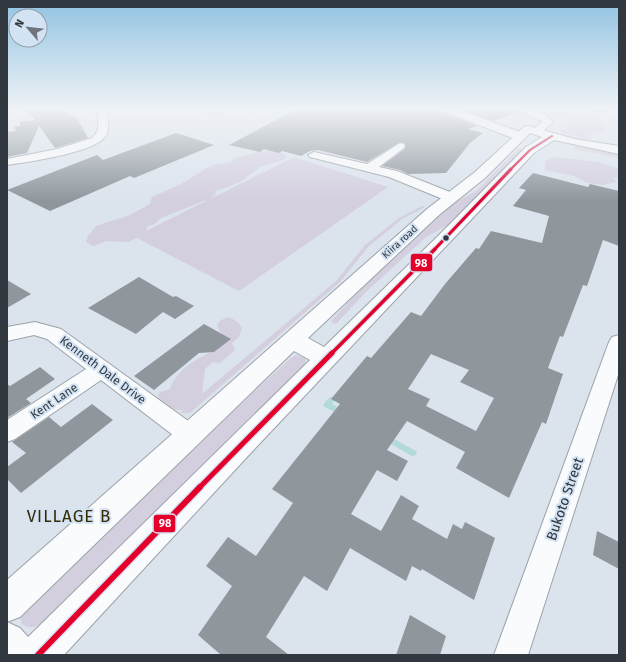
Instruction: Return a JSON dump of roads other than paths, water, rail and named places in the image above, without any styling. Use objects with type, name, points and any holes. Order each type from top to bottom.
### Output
[{"type":"main road","name":"Kiira road","points":[[7,604],[301,331],[433,212],[450,197],[525,140]]},
{"type":"main road","points":[[38,655],[237,448],[421,263],[530,150],[531,140]]},
{"type":"main road","points":[[541,140],[565,151],[619,161]]},
{"type":"main road","points":[[568,140],[619,150]]},
{"type":"main road","points":[[301,331],[336,349]]},
{"type":"main road","points":[[7,641],[18,655]]},
{"type":"street","points":[[7,162],[68,150],[96,140]]},
{"type":"street","points":[[370,168],[400,146]]},
{"type":"street","points":[[314,155],[370,168],[408,179],[450,197]]},
{"type":"street","name":"Kenneth Dale Drive","points":[[7,334],[35,328],[54,334],[100,370],[190,435]]},
{"type":"street","name":"Bukoto Street","points":[[511,655],[619,342]]},
{"type":"street","name":"Kent Lane","points":[[7,432],[100,370]]},
{"type":"waterway","points":[[332,400],[327,405],[343,413]]},
{"type":"waterway","points":[[387,438],[413,453]]},
{"type":"district","name":"VILLAGE B","points":[[69,516]]}]
